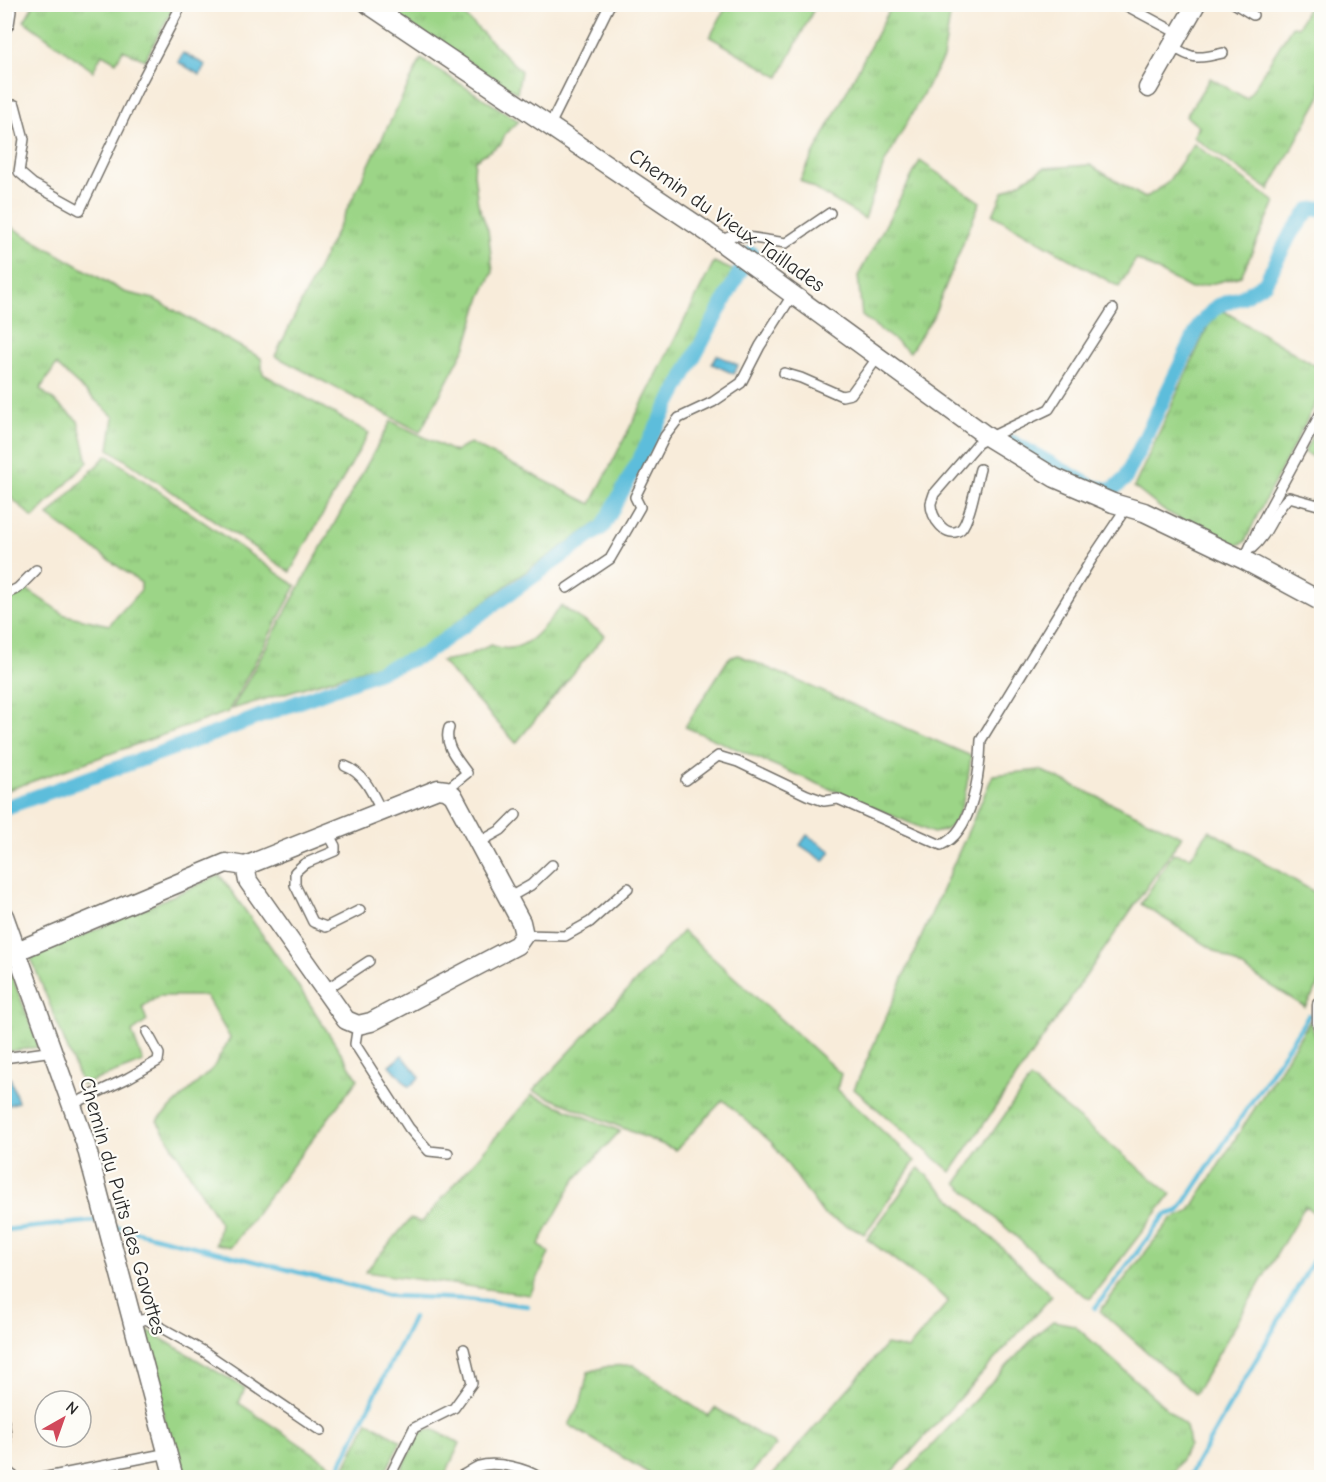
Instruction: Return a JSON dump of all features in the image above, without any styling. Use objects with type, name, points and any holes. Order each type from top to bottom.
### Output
[{"type":"street","name":"Chemin du Vieux Taillades","points":[[368,4],[720,241],[988,437],[1055,478],[1247,555],[1322,602]]},
{"type":"street","points":[[1148,88],[1196,4]]},
{"type":"street","points":[[17,951],[226,863],[245,866],[438,789],[446,790],[453,795],[521,922],[524,935],[517,945],[371,1022],[358,1025],[346,1020],[248,881],[245,866]]},
{"type":"street","name":"Chemin du Puits des Gavottes","points":[[4,916],[73,1104],[85,1143],[174,1478]]},
{"type":"street","points":[[1322,1005],[1322,1023]]},
{"type":"lane","points":[[4,32],[9,24],[11,11],[7,4]]},
{"type":"lane","points":[[15,105],[24,139],[19,172],[33,184],[80,210],[138,88],[182,4]]},
{"type":"lane","points":[[550,125],[610,4]]},
{"type":"lane","points":[[1235,4],[1253,15]]},
{"type":"lane","points":[[1127,6],[1176,40],[1190,57],[1201,59],[1222,53]]},
{"type":"lane","points":[[720,241],[734,235],[786,243],[830,213]]},
{"type":"lane","points":[[567,588],[610,559],[640,507],[635,497],[665,436],[679,418],[713,402],[741,383],[760,346],[794,294]]},
{"type":"lane","points":[[980,470],[966,522],[960,530],[952,532],[945,530],[937,522],[932,512],[931,504],[934,494],[978,443],[1049,409],[1113,309]]},
{"type":"lane","points":[[784,373],[842,396],[850,394],[878,357]]},
{"type":"lane","points":[[1247,555],[1258,529],[1322,411]]},
{"type":"lane","points":[[1247,555],[1259,542],[1280,504],[1289,497],[1318,505],[1322,500]]},
{"type":"lane","points":[[686,780],[718,756],[738,762],[807,795],[824,801],[838,799],[941,845],[950,841],[958,831],[974,798],[980,770],[981,740],[1091,560],[1128,506]]},
{"type":"lane","points":[[4,595],[18,588],[36,570]]},
{"type":"lane","points":[[446,790],[467,773],[449,745],[446,736],[449,728]]},
{"type":"lane","points":[[345,766],[356,770],[382,812]]},
{"type":"lane","points":[[478,843],[501,830],[516,815]]},
{"type":"lane","points":[[328,833],[335,846],[335,851],[304,864],[295,873],[295,885],[313,922],[326,927],[360,910]]},
{"type":"lane","points":[[508,898],[531,885],[552,865]]},
{"type":"lane","points":[[524,935],[565,936],[590,922],[628,888]]},
{"type":"lane","points":[[325,990],[369,961]]},
{"type":"lane","points":[[358,1025],[355,1044],[409,1128],[429,1151],[448,1154]]},
{"type":"lane","points":[[73,1104],[158,1061],[159,1054],[147,1032]]},
{"type":"lane","points":[[4,1058],[53,1051]]},
{"type":"lane","points":[[133,1322],[146,1319],[203,1351],[321,1431]]},
{"type":"lane","points":[[389,1478],[414,1428],[454,1408],[472,1383],[464,1349]]},
{"type":"lane","points":[[4,1422],[7,1433],[5,1456],[8,1472],[16,1478]]},
{"type":"lane","points":[[49,1477],[168,1453]]},
{"type":"lane","points":[[457,1478],[481,1466],[507,1465],[531,1472],[540,1478]]},
{"type":"green space","points":[[34,4],[175,5],[145,60],[123,50],[116,62],[102,54],[93,71],[24,21]]},
{"type":"green space","points":[[385,4],[454,5],[521,71],[517,93],[384,8]]},
{"type":"green space","points":[[727,5],[816,5],[779,77],[710,37]]},
{"type":"green space","points":[[892,5],[952,5],[943,58],[884,164],[865,219],[800,180]]},
{"type":"green space","points":[[1309,5],[1321,5],[1321,96],[1269,190],[1193,137],[1199,127],[1186,116],[1210,78],[1247,99],[1292,26],[1298,27]]},
{"type":"green space","points":[[421,59],[519,121],[505,134],[501,144],[475,160],[474,174],[478,204],[488,230],[493,272],[481,297],[466,346],[420,432],[275,356]]},
{"type":"green space","points":[[1194,144],[1275,202],[1241,276],[1191,289],[1136,259],[1119,287],[993,215],[1003,192],[1044,168],[1090,165],[1145,198],[1167,183]]},
{"type":"green space","points":[[920,161],[980,202],[933,317],[910,352],[862,316],[858,276]]},
{"type":"green space","points":[[4,223],[124,292],[154,299],[261,358],[263,374],[369,433],[290,572],[109,449],[114,417],[56,365],[40,389],[78,421],[88,462],[33,518],[5,492]]},
{"type":"green space","points":[[714,262],[737,272],[601,520],[511,582],[415,654],[232,709],[391,421],[455,452],[470,443],[591,504]]},
{"type":"green space","points":[[1222,310],[1321,369],[1321,393],[1245,542],[1233,547],[1163,510],[1134,487],[1208,326]]},
{"type":"green space","points":[[1321,419],[1321,462],[1304,452]]},
{"type":"green space","points":[[107,455],[296,586],[228,712],[5,791],[5,597],[26,589],[65,615],[109,625],[141,590],[141,583],[48,516]]},
{"type":"green space","points":[[561,606],[605,635],[516,743],[441,661],[464,657],[491,645],[513,648],[522,645],[539,632]]},
{"type":"green space","points":[[738,655],[971,756],[965,796],[953,823],[946,830],[933,833],[685,727],[729,658]]},
{"type":"green space","points":[[1040,770],[1182,836],[951,1172],[854,1089],[993,775]]},
{"type":"green space","points":[[1209,830],[1321,896],[1321,982],[1305,1007],[1141,904],[1173,853],[1191,857]]},
{"type":"green space","points":[[220,875],[293,978],[358,1079],[231,1247],[216,1244],[220,1223],[157,1121],[213,1068],[230,1038],[206,996],[159,996],[142,1007],[147,1021],[132,1032],[143,1062],[82,1085],[31,958]]},
{"type":"green space","points":[[683,931],[841,1074],[837,1089],[915,1161],[865,1234],[824,1215],[772,1143],[723,1100],[676,1150],[533,1091]]},
{"type":"green space","points":[[5,957],[39,1047],[5,1052]]},
{"type":"green space","points":[[1310,1021],[1315,1035],[1321,1040],[1321,1218],[1305,1206],[1195,1394],[1100,1311],[1171,1219],[1189,1212]]},
{"type":"green space","points":[[1030,1079],[1171,1194],[1090,1299],[1069,1285],[957,1183]]},
{"type":"green space","points":[[532,1095],[620,1131],[574,1181],[539,1244],[549,1253],[530,1295],[365,1272],[410,1219],[422,1222]]},
{"type":"green space","points":[[919,1168],[1052,1296],[888,1477],[771,1477],[886,1345],[908,1349],[948,1302],[867,1239]]},
{"type":"green space","points":[[1053,1321],[1074,1325],[1186,1426],[1189,1445],[1171,1477],[902,1477],[1039,1332]]},
{"type":"green space","points":[[147,1330],[245,1388],[239,1403],[332,1466],[326,1477],[181,1477],[141,1337]]},
{"type":"green space","points":[[633,1365],[708,1416],[716,1408],[776,1445],[748,1477],[655,1477],[569,1425],[581,1402],[588,1372],[609,1366]]},
{"type":"green space","points":[[368,1421],[401,1441],[383,1477],[340,1477]]},
{"type":"green space","points":[[426,1429],[434,1430],[460,1443],[444,1477],[397,1477],[419,1434]]},
{"type":"water","points":[[183,53],[206,65],[200,75],[178,62]]},
{"type":"water","points":[[717,355],[738,365],[734,374],[712,364]]},
{"type":"water","points":[[807,835],[831,851],[824,861],[800,845]]},
{"type":"water","points":[[402,1055],[420,1077],[409,1087],[390,1065]]},
{"type":"water","points":[[10,1077],[18,1102],[6,1106],[5,1079]]},
{"type":"waterway","points":[[1012,442],[1093,487],[1112,490],[1125,479],[1200,324],[1217,306],[1242,297],[1265,283],[1289,237],[1309,210],[1322,208]]},
{"type":"waterway","points":[[4,808],[216,733],[423,655],[603,527],[737,277],[752,254]]},
{"type":"waterway","points":[[1095,1308],[1165,1215],[1179,1211],[1309,1015]]},
{"type":"waterway","points":[[4,1230],[94,1221],[102,1223]]},
{"type":"waterway","points":[[113,1226],[393,1296],[466,1299],[528,1306]]},
{"type":"waterway","points":[[1188,1478],[1322,1245]]},
{"type":"waterway","points":[[334,1478],[413,1318]]}]
